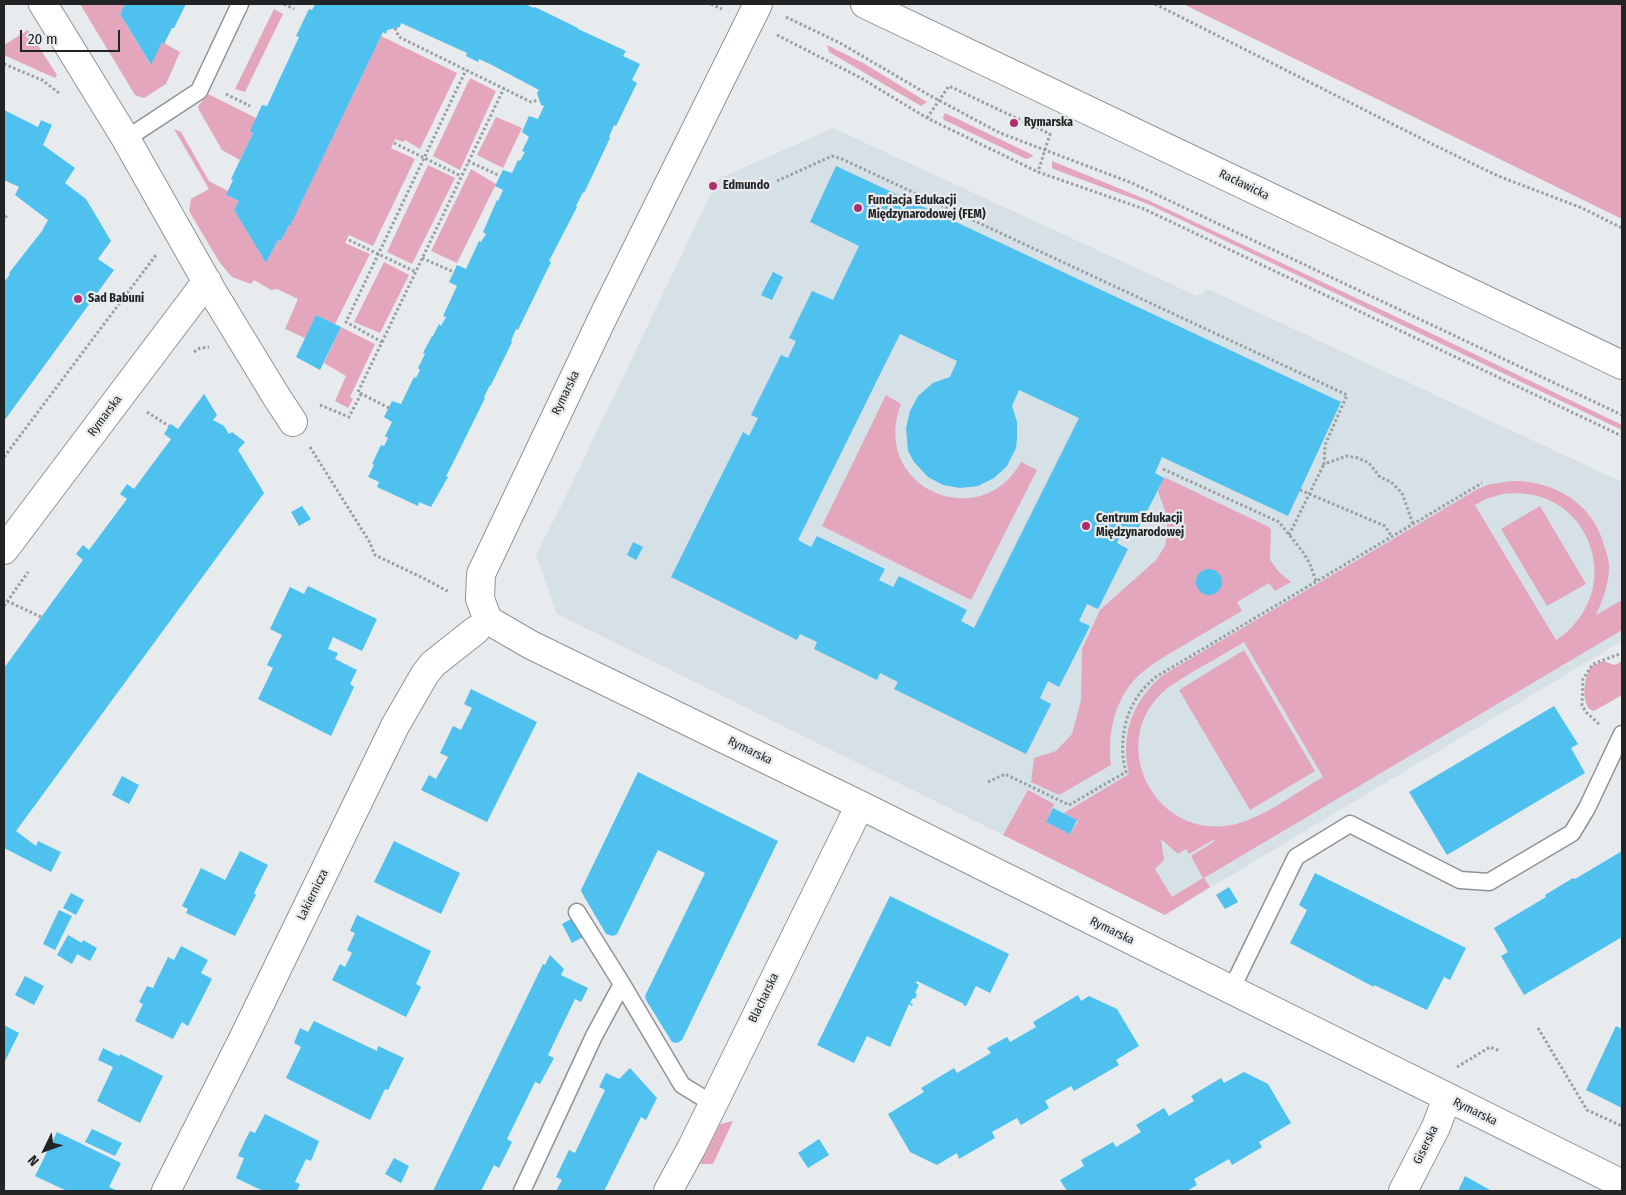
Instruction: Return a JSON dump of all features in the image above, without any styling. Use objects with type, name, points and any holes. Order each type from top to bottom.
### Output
[{"type":"street","points":[[43,4],[126,139],[207,281],[276,396],[299,430]]},
{"type":"street","name":"Racławicka","points":[[865,4],[1622,365]]},
{"type":"street","name":"Rymarska","points":[[770,9],[665,190],[481,574],[482,625],[531,645],[860,805],[1622,1184]]},
{"type":"street","name":"Rymarska","points":[[4,550],[207,281]]},
{"type":"street","name":"Lakiernicza","points":[[166,1191],[243,1040],[395,726],[425,674],[433,664],[482,625]]},
{"type":"street","name":"Blacharska","points":[[668,1191],[860,805]]},
{"type":"street","name":"Giserska","points":[[1403,1191],[1436,1127],[1447,1098]]},
{"type":"lane","points":[[126,139],[199,91],[240,4]]},
{"type":"lane","points":[[1231,990],[1296,857],[1350,824],[1460,880],[1489,882],[1572,833],[1587,808],[1621,738]]},
{"type":"lane","points":[[577,912],[682,1085],[712,1104]]},
{"type":"lane","points":[[522,1191],[594,1036],[622,984]]},
{"type":"path","points":[[284,4],[294,9]]},
{"type":"path","points":[[1155,4],[1498,176],[1582,208],[1622,228]]},
{"type":"path","points":[[770,9],[840,43],[1000,134],[1132,183],[1622,415]]},
{"type":"path","points":[[395,28],[399,37],[531,102],[539,100]]},
{"type":"path","points":[[776,35],[861,78],[928,118],[1038,172],[1144,208],[1622,436]]},
{"type":"path","points":[[4,64],[42,80],[65,97]]},
{"type":"path","points":[[382,342],[346,322],[466,70]]},
{"type":"path","points":[[928,118],[949,86],[1050,134],[1038,172]]},
{"type":"path","points":[[389,408],[358,392],[504,88]]},
{"type":"path","points":[[230,96],[250,106]]},
{"type":"path","points":[[394,143],[461,176]]},
{"type":"path","points":[[776,181],[832,156],[842,159],[1347,395],[1325,445],[1324,464],[1289,535]]},
{"type":"path","points":[[468,161],[500,176]]},
{"type":"path","points":[[4,216],[6,217],[4,220]]},
{"type":"path","points":[[349,240],[416,272]]},
{"type":"path","points":[[4,457],[159,252]]},
{"type":"path","points":[[422,258],[454,272]]},
{"type":"path","points":[[192,354],[200,348],[215,346]]},
{"type":"path","points":[[318,405],[349,417],[361,394]]},
{"type":"path","points":[[144,410],[169,426]]},
{"type":"path","points":[[299,430],[369,541],[375,555],[463,600],[482,625]]},
{"type":"path","points":[[1324,464],[1347,456],[1369,463],[1380,477],[1390,482],[1402,493],[1413,524]]},
{"type":"path","points":[[1163,469],[1279,522],[1307,559],[1316,581]]},
{"type":"path","points":[[988,782],[1005,774],[1069,806],[1126,772],[1123,755],[1124,727],[1137,696],[1154,678],[1482,483]]},
{"type":"path","points":[[1300,490],[1385,526],[1392,537]]},
{"type":"path","points":[[4,606],[28,571]]},
{"type":"path","points":[[7,601],[41,617]]},
{"type":"path","points":[[1621,738],[1586,712],[1582,705],[1582,685],[1585,674],[1593,664],[1622,653]]},
{"type":"path","points":[[1538,1028],[1587,1110],[1622,1126]]},
{"type":"path","points":[[1447,1098],[1457,1067],[1490,1047],[1500,1051]]},
{"type":"shaded area","points":[[80,4],[125,5],[120,14],[150,64],[162,42],[180,52],[166,84],[144,98],[135,95]]},
{"type":"shaded area","points":[[1183,4],[1622,4],[1622,219]]},
{"type":"shaded area","points":[[274,9],[283,14],[245,92],[235,89]]},
{"type":"shaded area","points":[[28,30],[57,75],[55,78],[4,55],[4,45]]},
{"type":"shaded area","points":[[381,36],[457,73],[420,149],[405,140],[403,142],[395,139],[391,148],[415,159],[373,246],[349,235],[345,243],[370,254],[335,324],[316,315],[305,338],[285,329],[298,299],[277,289],[271,290],[254,280],[251,284],[232,277],[220,263],[189,211],[191,199],[209,189],[174,129],[181,132],[209,181],[228,191],[226,195],[239,201],[234,210],[266,263],[278,240],[281,241],[290,225]]},
{"type":"shaded area","points":[[827,45],[865,64],[927,102],[921,106],[829,52]]},
{"type":"shaded area","points":[[470,78],[496,91],[460,170],[433,156]]},
{"type":"shaded area","points":[[208,94],[256,118],[253,133],[240,160],[222,150],[199,110],[198,106]]},
{"type":"shaded area","points":[[945,113],[1033,155],[1026,159],[944,120]]},
{"type":"shaded area","points":[[496,117],[522,128],[503,168],[477,155]]},
{"type":"shaded area","name":"Centrum Edukacji Międzynarodowej","points":[[833,128],[1197,296],[1208,289],[1622,482],[1622,641],[1165,915],[557,614],[536,555],[718,179]]},
{"type":"shaded area","points":[[1052,161],[1150,201],[1439,337],[1622,425],[1622,430],[1148,204],[1056,170],[1052,168]]},
{"type":"shaded area","points":[[428,165],[455,178],[412,264],[387,252]]},
{"type":"shaded area","points":[[471,169],[496,184],[457,263],[431,251]]},
{"type":"shaded area","points":[[384,262],[409,275],[380,333],[354,322]]},
{"type":"shaded area","points":[[341,327],[375,344],[350,397],[353,399],[348,408],[335,401],[346,376],[324,363]]},
{"type":"shaded area","points":[[886,395],[901,404],[895,433],[900,458],[914,478],[934,492],[957,498],[980,496],[1003,484],[1021,462],[1037,470],[971,600],[822,526]]},
{"type":"shaded area","points":[[1164,477],[1269,527],[1271,530],[1270,560],[1279,572],[1291,582],[1275,591],[1269,583],[1237,602],[1242,611],[1161,659],[1138,676],[1124,695],[1114,717],[1110,741],[1111,765],[1059,795],[1031,782],[1034,758],[1056,751],[1072,734],[1081,700],[1082,649],[1100,610],[1156,560],[1165,546],[1167,526],[1165,511],[1158,491]]},
{"type":"shaded area","points":[[1511,481],[1542,485],[1569,497],[1581,506],[1599,530],[1609,564],[1607,584],[1596,615],[1622,600],[1622,630],[1204,878],[1210,887],[1165,915],[1003,835],[1028,790],[1054,804],[1046,822],[1070,834],[1078,821],[1064,813],[1129,774],[1126,746],[1131,720],[1143,696],[1163,675],[1487,485]],"holes":[[[1502,494],[1529,494],[1551,501],[1566,511],[1588,539],[1593,556],[1595,574],[1592,592],[1579,618],[1569,630],[1556,640],[1475,505]],[[1244,642],[1323,777],[1276,806],[1237,824],[1225,826],[1200,825],[1179,817],[1161,803],[1148,784],[1140,763],[1139,741],[1144,719],[1157,698],[1179,680]],[[1161,839],[1178,854],[1186,849],[1189,854],[1213,840],[1215,841],[1191,856],[1203,878],[1172,897],[1155,869],[1164,860]]]},
{"type":"shaded area","points":[[1540,506],[1586,584],[1547,606],[1501,529]]},
{"type":"shaded area","points":[[1244,650],[1315,771],[1250,810],[1179,690]]},
{"type":"shaded area","points":[[1603,661],[1615,665],[1622,661],[1622,695],[1594,711],[1590,709],[1585,698],[1585,684],[1592,666]]},
{"type":"shaded area","points":[[733,1121],[713,1164],[700,1164],[720,1124]]},
{"type":"building","points":[[125,4],[186,4],[164,44],[162,42],[151,65],[120,14]]},
{"type":"building","points":[[315,4],[525,4],[626,51],[623,56],[640,64],[632,80],[637,83],[616,126],[614,125],[610,138],[584,193],[549,261],[551,262],[518,330],[516,329],[512,342],[446,476],[448,477],[431,507],[419,502],[418,506],[377,487],[379,482],[368,477],[381,445],[384,446],[388,438],[385,436],[392,422],[384,417],[392,401],[401,404],[414,377],[416,378],[420,370],[418,368],[425,354],[423,353],[439,324],[441,326],[446,317],[443,316],[457,286],[449,282],[457,265],[466,269],[479,241],[481,242],[486,234],[483,232],[503,190],[495,186],[503,170],[512,173],[518,160],[520,161],[525,152],[522,151],[529,137],[522,132],[529,116],[538,119],[544,106],[541,105],[537,93],[539,90],[492,65],[479,59],[478,62],[466,56],[467,53],[401,23],[400,27],[387,30],[386,34],[383,32],[290,226],[281,241],[278,240],[266,263],[234,210],[239,201],[226,195],[233,180],[231,179],[253,133],[250,131],[262,105],[267,106],[299,37],[296,36],[309,9],[312,10]]},
{"type":"building","points":[[4,110],[38,127],[41,120],[52,125],[43,145],[75,168],[65,183],[86,199],[111,241],[98,259],[114,270],[4,421],[4,280],[6,280],[9,273],[42,231],[48,220],[15,195],[19,187],[4,180]]},
{"type":"building","points":[[836,166],[1341,402],[1288,516],[1162,457],[1155,473],[1164,478],[1137,531],[1125,526],[1117,543],[1128,549],[1098,609],[1087,604],[1079,621],[1090,626],[1059,687],[1048,681],[1040,698],[1051,704],[1026,754],[894,689],[898,682],[880,673],[877,680],[814,649],[817,642],[800,634],[797,640],[671,577],[743,432],[749,436],[758,418],[751,415],[781,355],[788,358],[796,341],[789,338],[812,291],[833,300],[859,246],[810,222]],"holes":[[[900,334],[957,361],[950,377],[933,383],[918,396],[910,411],[906,428],[908,451],[914,462],[928,477],[943,485],[960,488],[978,486],[994,478],[1007,466],[1016,448],[1017,422],[1012,406],[1019,390],[1079,418],[974,628],[961,621],[967,610],[899,576],[893,587],[879,580],[885,569],[817,536],[811,547],[798,540]]]},
{"type":"building","points":[[773,272],[783,277],[772,300],[761,295]]},
{"type":"building","points":[[316,315],[341,327],[320,370],[296,357]]},
{"type":"building","points":[[204,394],[217,415],[213,420],[224,426],[229,434],[232,432],[245,442],[238,450],[264,493],[16,831],[36,846],[38,841],[61,852],[51,872],[4,848],[4,668],[83,560],[76,554],[83,545],[89,550],[127,499],[120,494],[127,484],[134,489],[171,439],[164,434],[169,426],[171,424],[178,429]]},
{"type":"building","points":[[302,506],[311,519],[299,526],[291,512]]},
{"type":"building","points":[[633,542],[643,547],[636,560],[627,555]]},
{"type":"building","points":[[1209,569],[1218,573],[1222,582],[1218,591],[1209,595],[1200,591],[1196,582],[1200,573]]},
{"type":"building","points":[[308,586],[377,619],[362,651],[333,637],[328,649],[338,653],[335,659],[357,670],[350,684],[354,687],[331,736],[258,699],[273,668],[267,665],[282,635],[270,629],[290,587],[304,594]]},
{"type":"building","points":[[471,689],[537,722],[487,822],[421,790],[429,775],[436,779],[448,757],[440,753],[453,726],[461,730],[472,708],[464,704]]},
{"type":"building","points":[[1554,706],[1578,744],[1571,748],[1585,773],[1447,855],[1409,792]]},
{"type":"building","points":[[638,772],[778,841],[682,1040],[677,1043],[672,1042],[645,996],[705,873],[658,850],[617,934],[613,936],[606,934],[581,890]]},
{"type":"building","points":[[122,776],[139,785],[129,804],[112,795]]},
{"type":"building","points":[[1053,808],[1077,820],[1070,834],[1046,822]]},
{"type":"building","points":[[394,841],[460,873],[441,914],[374,882]]},
{"type":"building","points":[[240,851],[268,865],[254,893],[256,895],[235,936],[186,913],[188,909],[182,906],[201,868],[225,880]]},
{"type":"building","points":[[1622,851],[1622,937],[1524,995],[1501,956],[1508,952],[1494,928],[1546,897],[1545,895],[1573,878],[1575,879]]},
{"type":"building","points":[[1315,873],[1466,948],[1450,980],[1444,977],[1427,1010],[1374,985],[1374,987],[1290,943],[1307,910],[1299,905]]},
{"type":"building","points":[[1229,887],[1238,902],[1225,909],[1216,895]]},
{"type":"building","points":[[71,893],[84,900],[76,915],[63,908]]},
{"type":"building","points":[[890,896],[1009,954],[990,993],[976,986],[966,1006],[917,981],[916,983],[919,985],[915,993],[917,994],[910,1003],[913,1004],[912,1006],[909,1004],[890,1047],[867,1036],[854,1063],[817,1045]]},
{"type":"building","points":[[59,910],[72,916],[55,950],[43,944]]},
{"type":"building","points":[[357,915],[431,951],[416,984],[421,987],[406,1017],[332,980],[340,964],[345,967],[352,953],[347,950],[355,933],[350,931]]},
{"type":"building","points":[[573,918],[583,937],[572,943],[562,924]]},
{"type":"building","points":[[68,935],[82,943],[83,940],[97,948],[90,961],[77,954],[72,964],[57,955]]},
{"type":"building","points":[[181,946],[208,960],[201,973],[212,979],[188,1026],[182,1022],[173,1039],[135,1021],[143,1004],[139,1002],[147,986],[153,988],[168,957],[174,960]]},
{"type":"building","points":[[550,955],[564,969],[561,975],[588,988],[581,1002],[575,999],[548,1055],[554,1058],[540,1084],[535,1082],[507,1139],[512,1142],[499,1168],[494,1165],[481,1191],[433,1191],[543,964],[545,965]]},
{"type":"building","points":[[25,976],[44,986],[34,1005],[15,995]]},
{"type":"building","points":[[1078,995],[1081,1001],[1089,996],[1117,1009],[1139,1046],[1116,1060],[1119,1065],[1074,1091],[1071,1086],[1045,1101],[1049,1108],[1021,1125],[1017,1118],[992,1132],[995,1138],[959,1159],[957,1153],[937,1165],[910,1152],[888,1114],[924,1092],[921,1088],[954,1068],[957,1073],[991,1053],[987,1048],[1007,1037],[1010,1042],[1036,1027],[1033,1022]]},
{"type":"building","points":[[314,1021],[377,1051],[378,1046],[404,1058],[388,1090],[385,1089],[370,1120],[286,1078],[301,1047],[294,1043],[300,1028],[308,1032]]},
{"type":"building","points":[[4,1025],[19,1033],[4,1063]]},
{"type":"building","points":[[1616,1026],[1622,1029],[1622,1108],[1586,1090]]},
{"type":"building","points":[[103,1048],[119,1056],[120,1054],[163,1076],[140,1123],[97,1101],[113,1067],[98,1060]]},
{"type":"building","points":[[630,1068],[657,1098],[646,1120],[641,1117],[604,1191],[556,1191],[562,1180],[556,1177],[569,1150],[575,1153],[605,1090],[599,1087],[606,1073],[619,1079]]},
{"type":"building","points":[[1244,1072],[1268,1084],[1291,1123],[1259,1142],[1262,1147],[1232,1165],[1229,1159],[1194,1179],[1197,1185],[1187,1191],[1067,1191],[1060,1180],[1084,1166],[1081,1160],[1113,1142],[1116,1147],[1141,1132],[1136,1125],[1164,1108],[1169,1116],[1194,1101],[1191,1096],[1221,1078],[1224,1083]]},
{"type":"building","points":[[265,1114],[319,1141],[311,1161],[306,1159],[295,1182],[300,1184],[297,1191],[263,1191],[236,1178],[244,1158],[238,1156],[250,1131],[255,1133]]},
{"type":"building","points":[[92,1129],[122,1143],[115,1156],[85,1142]]},
{"type":"building","points":[[57,1132],[121,1163],[109,1187],[118,1191],[67,1191],[35,1176]]},
{"type":"building","points":[[819,1139],[829,1155],[808,1168],[798,1153]]},
{"type":"building","points":[[394,1158],[409,1166],[401,1183],[385,1174]]},
{"type":"building","points":[[1465,1176],[1490,1190],[1458,1191]]},
{"type":"place","name":"Rymarska","points":[[1014,123]]},
{"type":"place","name":"Edmundo","points":[[713,186]]},
{"type":"place","name":"Fundacja Edukacji Międzynarodowej (FEM)","points":[[858,208]]},
{"type":"place","name":"Sad Babuni","points":[[78,299]]},
{"type":"place","name":"Centrum Edukacji Międzynarodowej","points":[[1086,526]]}]
